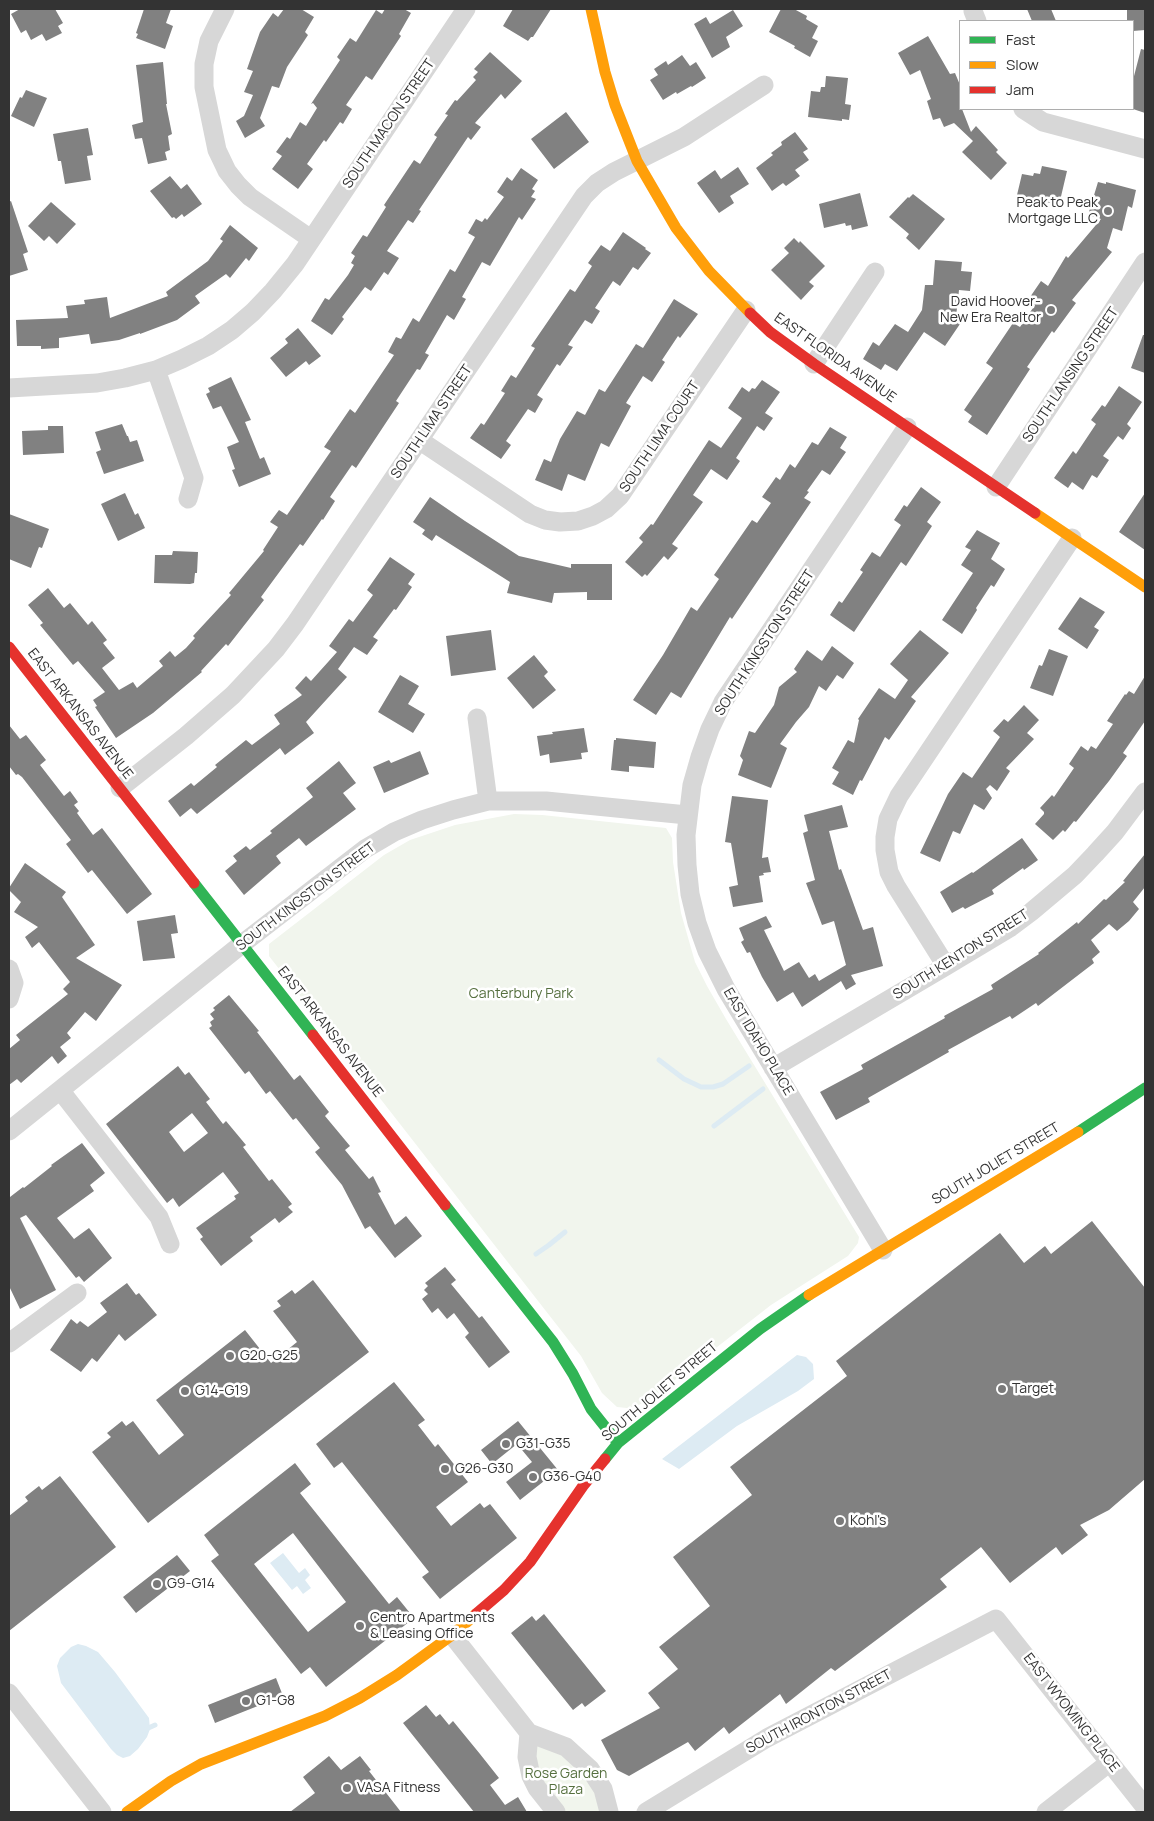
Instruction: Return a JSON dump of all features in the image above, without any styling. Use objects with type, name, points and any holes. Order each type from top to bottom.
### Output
[{"type":"street","points":[[225,9],[209,41],[204,64],[204,87],[217,150],[227,171],[250,197],[311,239]]},
{"type":"street","name":"SOUTH MACON STREET","points":[[9,388],[97,383],[156,370],[208,346],[232,330],[253,312],[295,264],[466,9]]},
{"type":"street","name":"EAST FLORIDA AVENUE","points":[[591,9],[614,105],[637,161],[676,228],[709,271],[746,310],[778,338],[814,364],[1145,587]]},
{"type":"street","name":"SOUTH LIMA STREET","points":[[120,788],[210,716],[239,689],[276,649],[313,599],[584,196],[597,183],[684,137],[764,85]]},
{"type":"street","points":[[1025,110],[1043,122],[1145,149]]},
{"type":"street","name":"SOUTH LANSING STREET","points":[[996,487],[1145,262]]},
{"type":"street","points":[[814,364],[875,272]]},
{"type":"street","name":"SOUTH LIMA COURT","points":[[419,440],[530,514],[544,520],[560,522],[578,521],[593,516],[606,509],[620,496],[746,310]]},
{"type":"street","points":[[156,370],[194,478],[188,499]]},
{"type":"street","name":"SOUTH KINGSTON STREET","points":[[9,1131],[242,944],[365,849],[394,832],[437,815],[488,801],[546,801],[687,815],[692,785],[700,756],[723,702],[907,427]]},
{"type":"street","points":[[946,966],[896,886],[890,872],[884,837],[888,819],[899,796],[1072,538]]},
{"type":"street","name":"EAST ARKANSAS AVENUE","points":[[9,647],[553,1342],[573,1374],[591,1409],[618,1443]]},
{"type":"street","points":[[477,718],[488,801]]},
{"type":"street","name":"SOUTH KENTON STREET","points":[[773,1068],[1011,926],[1054,894],[1095,854],[1115,832],[1145,792]]},
{"type":"street","name":"EAST IDAHO PLACE","points":[[687,815],[687,865],[690,894],[697,923],[714,966],[773,1068],[884,1250]]},
{"type":"street","points":[[9,969],[14,983],[9,999]]},
{"type":"street","name":"SOUTH JOLIET STREET","points":[[127,1812],[152,1805],[178,1776],[206,1762],[347,1705],[397,1675],[452,1635],[496,1599],[546,1541],[583,1486],[618,1443],[788,1309],[1090,1125],[1145,1088]]},
{"type":"street","points":[[60,1090],[159,1216],[170,1244]]},
{"type":"street","points":[[9,1343],[77,1292]]},
{"type":"street","name":"EAST WYOMING PLACE","points":[[996,1619],[1145,1807]]},
{"type":"street","name":"SOUTH IRONTON STREET","points":[[646,1812],[768,1738],[996,1619]]},
{"type":"street","points":[[452,1635],[529,1733],[566,1747],[583,1761],[599,1782],[607,1800],[609,1812]]},
{"type":"street","points":[[9,1693],[102,1812]]},
{"type":"street","points":[[529,1733],[527,1757],[531,1776],[542,1795],[556,1812]]},
{"type":"street","points":[[1046,1812],[1110,1762]]},
{"type":"green space","name":"Canterbury Park","points":[[514,814],[542,815],[666,828],[672,838],[673,862],[681,913],[695,962],[726,1019],[859,1237],[858,1243],[848,1256],[771,1305],[653,1397],[637,1406],[627,1408],[617,1407],[602,1393],[581,1356],[269,956],[269,944],[384,855],[410,840],[455,825]]},
{"type":"green space","name":"Rose Garden Plaza","points":[[544,1738],[566,1747],[609,1812],[556,1812],[527,1757]]},
{"type":"shaded area","points":[[797,1355],[806,1357],[813,1364],[814,1379],[798,1391],[737,1426],[679,1469],[662,1459]]},
{"type":"shaded area","points":[[283,1553],[299,1573],[305,1568],[310,1575],[305,1580],[311,1588],[303,1594],[297,1586],[292,1590],[270,1563]]},
{"type":"shaded area","points":[[78,1644],[98,1652],[149,1718],[150,1729],[147,1737],[130,1756],[123,1758],[111,1749],[61,1683],[57,1666],[60,1658],[71,1647]]},
{"type":"building","points":[[20,9],[55,9],[63,23],[58,26],[62,33],[46,41],[42,34],[31,40],[26,30],[21,33],[11,14]]},
{"type":"building","points":[[144,9],[171,9],[166,23],[173,26],[165,49],[136,38]]},
{"type":"building","points":[[284,9],[301,9],[314,17],[305,32],[308,35],[287,67],[279,88],[272,86],[260,118],[265,126],[245,138],[236,121],[244,116],[253,95],[244,92],[253,71],[247,69],[260,32],[273,13],[278,17]]},
{"type":"building","points":[[385,9],[404,9],[411,13],[399,34],[401,36],[372,80],[366,76],[346,105],[352,109],[343,124],[340,122],[307,164],[313,169],[298,189],[272,169],[282,156],[276,152],[287,137],[290,139],[300,122],[306,126],[317,108],[313,103],[311,104],[340,60],[337,57],[350,38],[356,42],[376,10],[382,14]]},
{"type":"building","points":[[513,9],[551,9],[533,37],[528,41],[503,26]]},
{"type":"building","points":[[781,9],[794,9],[807,16],[806,19],[818,26],[812,38],[818,41],[810,57],[794,48],[795,46],[769,32]]},
{"type":"building","points":[[1027,9],[1051,9],[1056,20],[1032,20]]},
{"type":"building","points":[[1127,9],[1145,9],[1145,30],[1134,31],[1134,20],[1127,20]]},
{"type":"building","points":[[733,10],[743,26],[726,37],[730,47],[712,58],[694,24],[706,17],[710,24]]},
{"type":"building","points":[[928,36],[950,74],[955,73],[959,83],[959,110],[962,110],[971,132],[976,126],[1007,163],[991,180],[962,152],[973,141],[954,123],[944,127],[940,118],[933,120],[927,101],[931,99],[920,70],[910,75],[898,53]]},
{"type":"building","points":[[1141,49],[1145,50],[1145,113],[1134,109],[1134,76]]},
{"type":"building","points":[[490,52],[522,81],[505,99],[501,94],[475,123],[481,127],[471,140],[468,137],[419,210],[421,211],[413,223],[408,220],[387,251],[399,258],[388,275],[384,272],[371,291],[365,287],[342,317],[344,319],[332,335],[311,321],[325,298],[329,300],[348,275],[354,265],[351,263],[355,256],[351,253],[363,235],[367,237],[386,207],[384,205],[414,160],[420,164],[437,137],[434,135],[448,115],[445,114],[455,100],[457,101],[476,80],[473,77],[478,72],[474,69]]},
{"type":"building","points":[[682,55],[690,66],[696,62],[706,78],[692,87],[677,94],[676,92],[663,100],[650,80],[658,75],[654,69],[666,61],[668,65]]},
{"type":"building","points":[[163,62],[166,104],[172,134],[168,136],[170,150],[165,152],[167,160],[148,164],[142,138],[135,139],[132,125],[143,122],[136,65]]},
{"type":"building","points":[[826,76],[848,78],[845,104],[851,105],[849,120],[842,119],[842,121],[808,117],[811,91],[820,92],[821,87],[825,87]]},
{"type":"building","points":[[26,90],[47,98],[34,127],[11,116],[20,97],[22,98]]},
{"type":"building","points":[[566,112],[589,142],[554,169],[531,139]]},
{"type":"building","points":[[88,128],[93,155],[87,156],[91,180],[65,184],[53,134]]},
{"type":"building","points":[[795,132],[808,149],[803,152],[809,160],[795,170],[800,176],[786,186],[783,183],[772,191],[756,168],[773,155],[771,153],[782,145],[781,142]]},
{"type":"building","points":[[1042,166],[1067,171],[1059,205],[1017,195],[1022,174],[1033,176],[1034,173],[1040,174]]},
{"type":"building","points":[[738,167],[749,184],[730,196],[734,203],[719,213],[697,183],[715,170],[721,179]]},
{"type":"building","points":[[521,168],[538,180],[532,189],[535,191],[531,197],[536,199],[522,220],[519,217],[490,266],[482,262],[462,297],[466,299],[454,320],[447,315],[425,353],[429,355],[420,370],[417,369],[396,401],[399,403],[356,468],[352,465],[330,497],[335,501],[323,520],[303,546],[300,544],[261,597],[264,600],[228,646],[226,644],[202,672],[153,713],[116,738],[95,707],[97,706],[93,700],[105,692],[78,661],[73,665],[40,625],[43,623],[28,605],[48,588],[64,608],[70,603],[88,625],[92,621],[107,640],[103,643],[115,658],[102,668],[119,690],[133,682],[137,688],[163,666],[159,661],[170,651],[175,657],[186,648],[195,638],[193,636],[231,595],[229,593],[264,551],[278,527],[270,522],[279,510],[287,515],[331,451],[324,447],[350,409],[355,413],[394,355],[388,352],[396,337],[401,339],[413,318],[419,322],[450,269],[455,272],[475,237],[468,233],[476,219],[482,222],[485,218],[487,220],[504,197],[497,192],[507,177],[512,181]]},
{"type":"building","points":[[170,176],[181,189],[187,184],[202,204],[184,217],[182,214],[176,219],[172,218],[150,191]]},
{"type":"building","points":[[1098,182],[1106,184],[1106,182],[1136,190],[1132,208],[1128,206],[1122,231],[1113,228],[1107,248],[1112,252],[1072,300],[1076,303],[1054,333],[1052,331],[1027,367],[1030,369],[987,435],[968,422],[972,416],[964,410],[993,368],[986,363],[1013,323],[1020,327],[1035,305],[1028,300],[1041,281],[1048,286],[1066,256],[1068,258],[1101,219],[1088,215]]},
{"type":"building","points":[[860,193],[868,226],[852,230],[851,225],[846,226],[845,223],[824,228],[819,204]]},
{"type":"building","points":[[913,194],[945,219],[919,250],[906,238],[909,234],[889,217]]},
{"type":"building","points":[[11,201],[28,252],[23,254],[28,270],[9,276],[9,202]]},
{"type":"building","points":[[51,202],[76,224],[57,244],[49,236],[44,241],[28,226]]},
{"type":"building","points":[[230,225],[258,248],[249,261],[246,258],[230,278],[226,274],[195,296],[200,303],[177,320],[119,340],[91,344],[89,334],[59,338],[59,348],[41,349],[41,346],[17,346],[16,320],[68,318],[66,306],[85,304],[84,300],[107,297],[110,318],[168,296],[166,292],[208,261],[223,241],[220,239]]},
{"type":"building","points":[[623,232],[651,253],[638,270],[633,267],[620,286],[613,281],[595,308],[600,311],[592,324],[585,320],[568,345],[573,347],[560,366],[557,364],[537,395],[543,399],[535,413],[528,409],[506,441],[511,445],[501,459],[470,438],[481,423],[484,425],[505,393],[501,391],[511,375],[516,378],[535,348],[531,346],[570,289],[575,292],[592,266],[588,263],[601,245],[610,251]]},
{"type":"building","points":[[794,238],[799,243],[800,241],[825,266],[809,282],[814,286],[801,300],[771,270],[789,253],[784,248]]},
{"type":"building","points":[[935,260],[962,262],[961,271],[972,272],[970,291],[959,290],[956,317],[962,321],[945,346],[924,332],[897,371],[885,364],[881,370],[863,359],[873,342],[879,346],[895,324],[908,332],[922,310],[925,285],[933,285]]},
{"type":"building","points":[[674,299],[698,314],[680,338],[678,336],[662,360],[665,362],[652,382],[643,376],[626,403],[631,406],[609,447],[601,443],[585,481],[568,474],[562,491],[535,480],[544,459],[551,462],[560,439],[577,411],[585,415],[599,389],[605,392],[636,344],[643,348]]},
{"type":"building","points":[[298,328],[321,356],[309,365],[306,361],[286,377],[270,358],[288,343],[285,339]]},
{"type":"building","points":[[1143,335],[1145,335],[1145,373],[1131,368]]},
{"type":"building","points":[[231,377],[251,420],[245,422],[260,459],[264,457],[271,474],[239,487],[232,470],[235,469],[227,447],[239,442],[221,406],[213,409],[206,394],[210,392],[208,388]]},
{"type":"building","points":[[762,380],[780,392],[765,413],[773,418],[764,431],[757,426],[736,458],[740,461],[727,480],[711,469],[693,495],[703,502],[672,544],[678,548],[668,560],[664,556],[647,576],[645,574],[642,577],[625,562],[643,542],[639,538],[651,524],[653,525],[709,440],[721,448],[742,418],[728,408],[742,387],[749,392],[752,388],[755,389]]},
{"type":"building","points":[[1119,386],[1142,402],[1127,424],[1131,428],[1123,440],[1118,436],[1103,456],[1109,460],[1097,478],[1092,475],[1083,490],[1072,482],[1068,488],[1054,478],[1073,451],[1076,454],[1096,424],[1091,420],[1102,405],[1105,407]]},
{"type":"building","points":[[122,424],[130,442],[137,440],[144,461],[104,474],[96,452],[101,450],[95,432]]},
{"type":"building","points":[[48,426],[63,426],[64,453],[23,455],[22,431],[48,430]]},
{"type":"building","points":[[830,427],[847,437],[840,448],[846,452],[830,475],[822,470],[807,491],[809,492],[804,498],[811,502],[732,619],[730,617],[681,698],[671,692],[656,715],[633,700],[663,655],[691,607],[697,611],[719,579],[714,575],[752,520],[757,523],[771,503],[762,497],[776,477],[780,480],[790,464],[795,468],[812,442],[818,445]]},
{"type":"building","points":[[921,487],[941,502],[927,522],[932,526],[906,566],[901,562],[854,632],[830,615],[839,601],[842,603],[863,572],[860,570],[872,552],[880,557],[901,525],[894,520],[904,505],[907,507]]},
{"type":"building","points":[[125,493],[135,515],[138,513],[145,528],[118,541],[101,504]]},
{"type":"building","points":[[1145,493],[1145,550],[1119,532]]},
{"type":"building","points":[[430,497],[519,556],[571,568],[571,564],[612,564],[612,600],[587,600],[587,592],[554,593],[552,603],[507,593],[510,582],[436,535],[432,541],[422,534],[425,530],[413,522]]},
{"type":"building","points":[[9,514],[49,529],[42,548],[39,547],[31,568],[9,559]]},
{"type":"building","points":[[977,530],[1000,543],[991,559],[1005,569],[994,587],[991,585],[962,634],[942,620],[973,573],[961,565],[971,550],[965,547]]},
{"type":"building","points":[[173,551],[198,552],[197,573],[195,573],[194,583],[154,583],[155,555],[172,555]]},
{"type":"building","points":[[390,557],[415,574],[408,584],[412,587],[396,610],[394,609],[373,637],[378,640],[367,655],[354,647],[338,669],[347,677],[306,722],[314,733],[285,755],[280,748],[197,814],[191,808],[180,817],[168,801],[191,783],[194,786],[217,767],[215,765],[246,740],[252,745],[280,724],[274,715],[302,695],[295,688],[306,676],[311,681],[337,652],[329,646],[349,619],[353,622],[373,595],[367,590]]},
{"type":"building","points":[[1080,597],[1105,612],[1094,627],[1099,630],[1087,649],[1058,629]]},
{"type":"building","points":[[491,630],[496,670],[451,676],[446,636]]},
{"type":"building","points":[[920,630],[949,653],[911,697],[916,701],[889,740],[885,737],[853,795],[832,784],[839,772],[832,768],[848,740],[854,743],[858,719],[879,688],[895,699],[908,680],[890,664]]},
{"type":"building","points":[[832,646],[854,663],[843,679],[837,675],[826,691],[819,686],[809,707],[780,744],[787,748],[771,788],[738,775],[743,760],[740,756],[749,731],[755,733],[774,705],[779,687],[797,672],[794,669],[807,650],[822,661]]},
{"type":"building","points":[[1049,649],[1068,656],[1053,696],[1030,688],[1039,665],[1042,666]]},
{"type":"building","points":[[534,655],[548,672],[544,676],[556,690],[533,709],[507,678]]},
{"type":"building","points":[[400,675],[419,686],[408,704],[425,714],[413,733],[378,712]]},
{"type":"building","points":[[1145,676],[1145,721],[1123,753],[1127,756],[1076,822],[1074,821],[1065,832],[1063,830],[1053,840],[1035,824],[1044,814],[1040,808],[1052,795],[1054,797],[1074,768],[1069,764],[1081,746],[1088,751],[1091,746],[1096,749],[1113,724],[1107,721],[1125,694],[1129,691],[1134,694]]},
{"type":"building","points":[[1024,705],[1039,720],[1027,733],[1034,739],[1006,768],[1010,771],[997,791],[990,785],[986,789],[992,798],[984,810],[974,804],[960,834],[953,831],[940,862],[920,853],[948,794],[963,772],[972,778],[1000,737],[993,731],[1004,719],[1008,722]]},
{"type":"building","points":[[9,725],[20,739],[26,735],[46,760],[40,765],[64,796],[70,791],[78,802],[74,805],[79,811],[77,813],[93,835],[102,828],[152,894],[127,914],[92,870],[88,873],[66,844],[71,840],[22,777],[18,774],[16,775],[9,766]]},
{"type":"building","points":[[584,728],[588,752],[581,753],[582,759],[550,763],[549,754],[540,756],[537,736]]},
{"type":"building","points":[[616,738],[656,742],[654,768],[629,766],[629,772],[611,770],[614,740]]},
{"type":"building","points":[[420,751],[429,774],[384,793],[373,767],[389,760],[391,763]]},
{"type":"building","points":[[339,761],[356,783],[343,793],[356,809],[306,846],[299,838],[276,856],[281,863],[244,895],[225,871],[237,861],[233,856],[246,846],[250,850],[272,833],[270,831],[313,797],[306,788]]},
{"type":"building","points":[[732,796],[768,800],[762,858],[768,857],[771,872],[763,873],[764,875],[759,876],[763,902],[733,907],[729,887],[738,885],[731,843],[725,842]]},
{"type":"building","points":[[842,805],[848,827],[829,831],[839,870],[841,869],[863,930],[873,927],[883,966],[851,975],[856,984],[846,990],[841,981],[802,1007],[793,992],[777,1002],[750,952],[747,953],[741,942],[744,940],[739,928],[766,916],[772,927],[764,930],[784,971],[799,962],[809,978],[815,974],[819,981],[846,965],[834,921],[822,925],[806,883],[815,880],[803,833],[808,831],[804,815]]},
{"type":"building","points":[[1022,838],[1038,860],[992,890],[994,894],[965,909],[963,907],[952,913],[940,892],[973,873]]},
{"type":"building","points":[[1145,854],[1145,887],[1133,902],[1139,909],[1117,931],[1109,924],[1091,940],[1100,952],[1092,959],[1094,963],[1038,1006],[1036,1003],[1012,1019],[1010,1016],[948,1050],[949,1052],[868,1098],[870,1102],[836,1120],[820,1092],[863,1069],[861,1065],[993,989],[991,985],[1039,954],[1077,922],[1078,924],[1104,899],[1106,900],[1125,882],[1123,881]]},
{"type":"building","points":[[25,863],[66,892],[62,897],[95,945],[76,958],[122,985],[96,1021],[85,1012],[67,1033],[71,1038],[60,1047],[67,1056],[58,1064],[52,1056],[21,1083],[17,1079],[9,1085],[9,1049],[20,1040],[16,1035],[68,994],[63,989],[70,982],[39,942],[32,948],[25,937],[38,927],[14,912],[21,902],[9,888]]},
{"type":"building","points":[[175,915],[178,933],[171,934],[175,958],[143,961],[137,921]]},
{"type":"building","points":[[229,995],[259,1031],[257,1032],[294,1080],[300,1075],[329,1112],[325,1116],[350,1146],[345,1150],[369,1179],[373,1176],[381,1192],[378,1193],[395,1225],[406,1216],[422,1236],[395,1258],[370,1226],[365,1229],[342,1185],[315,1152],[320,1148],[296,1118],[293,1120],[270,1091],[266,1094],[249,1071],[245,1074],[209,1028],[212,1026],[210,1022],[214,1019],[210,1014],[215,1010],[213,1008]]},
{"type":"building","points":[[178,1066],[185,1075],[189,1072],[210,1099],[206,1102],[223,1124],[226,1121],[246,1145],[243,1147],[269,1181],[272,1179],[292,1204],[288,1207],[293,1212],[279,1223],[275,1218],[250,1237],[253,1241],[221,1266],[200,1239],[203,1237],[196,1228],[236,1199],[234,1196],[239,1193],[223,1172],[179,1207],[173,1198],[167,1203],[106,1124]],"holes":[[[192,1113],[208,1133],[184,1152],[169,1132]]]},
{"type":"building","points":[[82,1143],[105,1173],[90,1185],[94,1191],[57,1218],[74,1239],[89,1228],[112,1258],[84,1282],[79,1276],[76,1278],[26,1215],[20,1218],[56,1290],[20,1309],[9,1286],[9,1195],[10,1197],[24,1188],[51,1165]]},
{"type":"building","points":[[1092,1221],[1145,1288],[1145,1479],[1109,1510],[1080,1525],[1088,1535],[1062,1555],[1056,1547],[1010,1583],[981,1547],[940,1579],[947,1587],[835,1671],[831,1668],[786,1704],[780,1694],[729,1734],[724,1727],[695,1751],[688,1742],[629,1776],[617,1770],[601,1740],[660,1708],[648,1693],[678,1669],[659,1647],[710,1606],[673,1557],[752,1495],[730,1467],[847,1376],[836,1361],[1000,1233],[1024,1263],[1045,1246],[1051,1254]]},
{"type":"building","points":[[445,1267],[456,1280],[451,1284],[479,1318],[482,1316],[510,1352],[489,1368],[465,1337],[469,1333],[454,1313],[447,1319],[438,1308],[432,1313],[422,1299],[428,1294],[424,1290],[428,1286],[425,1283]]},
{"type":"building","points":[[313,1280],[369,1352],[148,1523],[92,1452],[111,1437],[107,1433],[122,1421],[126,1426],[133,1421],[159,1455],[184,1435],[156,1400],[245,1330],[271,1363],[297,1342],[273,1311],[281,1306],[277,1301],[292,1290],[295,1294]]},
{"type":"building","points":[[127,1283],[136,1295],[139,1293],[157,1315],[125,1341],[119,1334],[97,1362],[92,1358],[81,1372],[50,1350],[71,1319],[77,1324],[80,1321],[88,1327],[107,1312],[100,1303]]},
{"type":"building","points":[[394,1382],[425,1420],[418,1425],[435,1447],[438,1444],[468,1482],[436,1507],[451,1526],[480,1503],[484,1508],[490,1504],[517,1538],[440,1599],[422,1577],[429,1572],[342,1462],[334,1468],[316,1444]]},
{"type":"building","points":[[518,1421],[558,1470],[520,1500],[506,1482],[532,1462],[517,1444],[492,1464],[481,1450]]},
{"type":"building","points":[[295,1463],[311,1484],[300,1493],[389,1604],[397,1597],[414,1618],[326,1687],[310,1667],[301,1674],[211,1561],[219,1555],[204,1535]],"holes":[[[293,1533],[346,1602],[308,1632],[254,1564]]]},
{"type":"building","points":[[60,1476],[116,1547],[9,1631],[9,1516],[28,1501],[25,1497],[39,1486],[42,1490]]},
{"type":"building","name":"G9-G14","points":[[177,1555],[190,1571],[136,1613],[123,1597]]},
{"type":"building","points":[[544,1614],[606,1691],[585,1707],[582,1703],[573,1710],[511,1633],[532,1616],[536,1621]]},
{"type":"building","name":"G1-G8","points":[[276,1678],[283,1696],[215,1723],[208,1705]]},
{"type":"building","points":[[426,1705],[436,1717],[440,1714],[449,1725],[453,1721],[499,1778],[490,1785],[505,1805],[518,1797],[527,1812],[474,1812],[403,1723]]},
{"type":"building","name":"VASA Fitness","points":[[329,1756],[341,1770],[360,1756],[371,1770],[369,1771],[401,1812],[290,1812],[315,1793],[303,1777]]},
{"type":"waterway","points":[[659,1060],[684,1079],[701,1087],[713,1087],[723,1084],[749,1066]]},
{"type":"waterway","points":[[714,1126],[763,1089]]},
{"type":"waterway","points":[[536,1254],[565,1232]]},
{"type":"waterway","points":[[144,1730],[155,1725]]},
{"type":"traffic: fast","points":[[194,883],[313,1035]]},
{"type":"traffic: fast","points":[[1078,1132],[1145,1088]]},
{"type":"traffic: fast","points":[[445,1205],[553,1342],[573,1374],[591,1409],[618,1443]]},
{"type":"traffic: fast","points":[[605,1459],[618,1443],[760,1329],[809,1295]]},
{"type":"traffic: slow","points":[[591,9],[605,72],[615,105],[637,161],[676,228],[709,271],[750,313]]},
{"type":"traffic: slow","points":[[1035,513],[1145,587]]},
{"type":"traffic: slow","points":[[809,1295],[1078,1132]]},
{"type":"traffic: slow","points":[[127,1812],[171,1781],[201,1764],[325,1716],[360,1698],[397,1675],[452,1635],[476,1614]]},
{"type":"traffic: jam","points":[[750,313],[770,332],[814,364],[1035,513]]},
{"type":"traffic: jam","points":[[9,647],[194,883]]},
{"type":"traffic: jam","points":[[313,1035],[445,1205]]},
{"type":"traffic: jam","points":[[476,1614],[504,1590],[530,1562],[583,1486],[605,1459]]},
{"type":"place","name":"Peak to Peak Mortgage LLC","points":[[1108,211]]},
{"type":"place","name":"David Hoover- New Era Realtor","points":[[1051,310]]},
{"type":"place","name":"G20-G25","points":[[230,1356]]},
{"type":"place","name":"Target","points":[[1002,1389]]},
{"type":"place","name":"G14-G19","points":[[185,1391]]},
{"type":"place","name":"G31-G35","points":[[506,1444]]},
{"type":"place","name":"G26-G30","points":[[445,1469]]},
{"type":"place","name":"G36-G40","points":[[533,1477]]},
{"type":"place","name":"Kohl's","points":[[840,1521]]},
{"type":"place","name":"G9-G14","points":[[157,1584]]},
{"type":"place","name":"Centro Apartments & Leasing Office","points":[[360,1626]]},
{"type":"place","name":"G1-G8","points":[[246,1701]]},
{"type":"place","name":"VASA Fitness","points":[[347,1788]]}]
